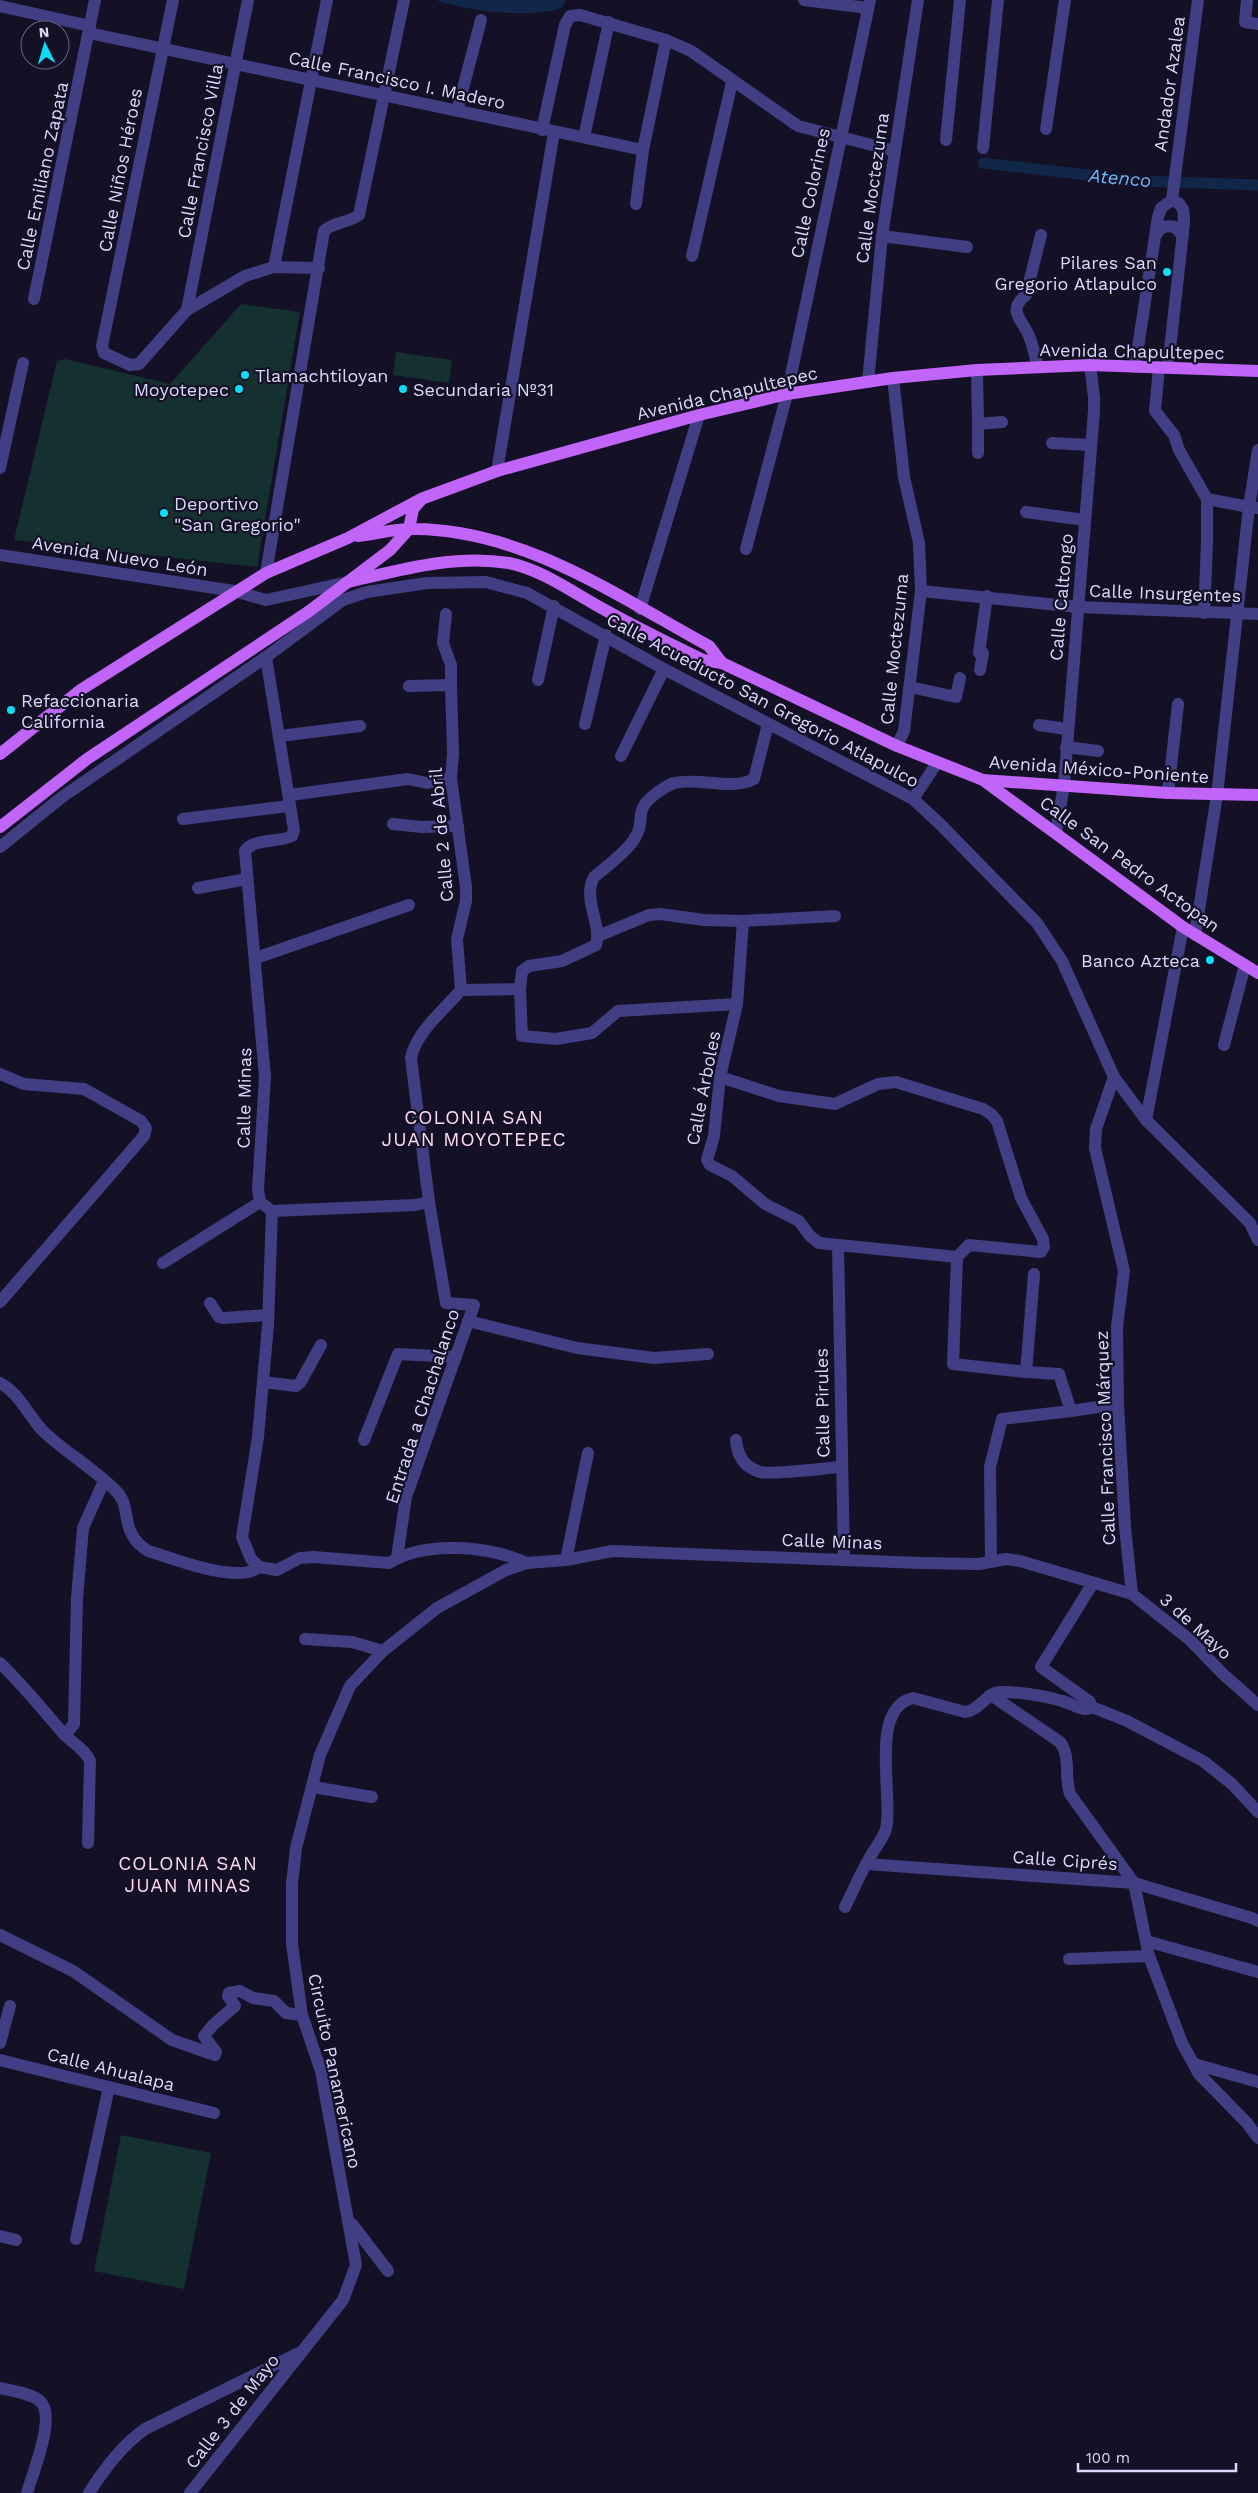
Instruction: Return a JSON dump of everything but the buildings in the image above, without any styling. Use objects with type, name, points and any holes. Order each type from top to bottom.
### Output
[{"type":"main road","name":"Avenida Chapultepec","points":[[0,754],[82,689],[234,591],[266,573],[348,538],[421,499],[497,471],[699,414],[787,394],[893,378],[976,370],[1090,365],[1258,371]]},
{"type":"main road","points":[[348,538],[409,529],[413,509],[421,499]]},
{"type":"main road","name":"Avenida México-Poniente","points":[[0,827],[87,759],[308,612],[340,595],[348,582],[390,550],[409,529],[459,534],[520,548],[564,567],[710,646],[722,664]]},
{"type":"main road","name":"Avenida México-Poniente","points":[[348,582],[400,569],[450,562],[475,561],[511,564],[543,576],[703,660],[722,664],[897,746],[983,780],[1168,793],[1258,795]]},
{"type":"main road","name":"Calle San Pedro Actopan","points":[[983,780],[1195,936],[1258,973]]},
{"type":"street","name":"Calle Emiliano Zapata","points":[[34,299],[95,0]]},
{"type":"street","name":"Calle Niños Héroes","points":[[173,0],[102,346],[104,353],[130,365],[140,364],[187,310]]},
{"type":"street","name":"Calle Francisco Villa","points":[[187,310],[248,0]]},
{"type":"street","points":[[274,267],[327,0]]},
{"type":"street","points":[[266,573],[324,231],[329,226],[350,222],[359,215],[404,0]]},
{"type":"street","name":"Calle Moctezuma","points":[[868,382],[882,236],[918,0]]},
{"type":"street","points":[[946,140],[960,0]]},
{"type":"street","points":[[983,148],[998,0]]},
{"type":"street","points":[[1046,129],[1065,0]]},
{"type":"street","name":"Andador Azalea","points":[[1172,200],[1198,0]]},
{"type":"street","points":[[1246,0],[1244,22],[1258,24]]},
{"type":"street","points":[[812,1],[869,4]]},
{"type":"street","name":"Calle Colorines","points":[[746,549],[787,394],[869,4]]},
{"type":"street","name":"Calle Francisco I. Madero","points":[[0,6],[162,48],[643,150]]},
{"type":"street","points":[[497,471],[548,131],[567,21],[570,16],[580,15],[609,22],[666,40],[691,52],[798,126],[895,151]]},
{"type":"street","points":[[457,111],[481,20]]},
{"type":"street","points":[[584,137],[609,22]]},
{"type":"street","points":[[636,204],[643,150],[666,40]]},
{"type":"street","points":[[692,256],[732,82]]},
{"type":"street","points":[[1135,367],[1161,208],[1172,200],[1180,203],[1183,207],[1183,236],[1164,367],[1155,411],[1174,435],[1179,450],[1207,499],[1204,613]]},
{"type":"street","points":[[1156,235],[1160,228],[1168,226],[1175,227],[1183,236]]},
{"type":"street","points":[[1038,366],[1029,335],[1018,319],[1016,308],[1018,300],[1026,295],[1041,234]]},
{"type":"street","points":[[882,236],[967,247]]},
{"type":"street","points":[[187,310],[245,276],[274,267],[319,268]]},
{"type":"street","points":[[0,468],[23,363]]},
{"type":"street","name":"Calle Caltongo","points":[[1056,832],[1064,785],[1094,397],[1090,365]]},
{"type":"street","points":[[976,370],[978,454]]},
{"type":"street","name":"Calle Moctezuma","points":[[893,378],[904,477],[919,543],[921,591],[904,731],[897,746]]},
{"type":"street","points":[[640,609],[699,414]]},
{"type":"street","points":[[978,424],[1002,422]]},
{"type":"street","points":[[1052,443],[1090,445]]},
{"type":"street","points":[[1195,936],[1217,795],[1238,614],[1254,508],[1258,450]]},
{"type":"street","points":[[1207,499],[1254,508]]},
{"type":"street","points":[[1026,512],[1085,520]]},
{"type":"street","name":"Avenida Nuevo León","points":[[0,555],[234,591],[266,600],[348,582]]},
{"type":"street","name":"Calle Acueducto San Gregorio Atlapulco","points":[[0,847],[62,797],[266,657],[340,595],[398,586],[468,581],[502,585],[527,593],[554,606],[664,669],[912,799],[1005,890],[1050,941],[1062,961],[1114,1077],[1146,1120],[1250,1222],[1258,1240]]},
{"type":"street","name":"Calle Insurgentes","points":[[921,591],[987,596],[1078,607],[1258,614]]},
{"type":"street","points":[[980,670],[983,653],[979,653],[987,596]]},
{"type":"street","points":[[538,680],[554,606]]},
{"type":"street","name":"Calle 2 de Abril","points":[[446,614],[443,643],[451,665],[453,754],[451,778],[466,887],[466,901],[457,939],[461,990]]},
{"type":"street","points":[[585,724],[606,635]]},
{"type":"street","name":"Calle Minas","points":[[260,1202],[258,1189],[265,1077],[246,850],[249,846],[292,836],[294,830],[266,657]]},
{"type":"street","points":[[621,756],[664,669]]},
{"type":"street","points":[[910,687],[956,697],[960,678]]},
{"type":"street","points":[[409,686],[451,685]]},
{"type":"street","points":[[1168,793],[1178,704]]},
{"type":"street","points":[[737,1004],[618,1011],[592,1033],[556,1039],[522,1036],[520,989],[522,971],[529,966],[562,961],[596,946],[598,936],[590,894],[590,884],[633,841],[640,829],[641,810],[645,802],[672,783],[737,784],[754,780],[768,724]]},
{"type":"street","points":[[1039,725],[1067,729]]},
{"type":"street","points":[[280,736],[360,726]]},
{"type":"street","points":[[1066,747],[1098,752]]},
{"type":"street","points":[[912,799],[937,763]]},
{"type":"street","points":[[184,819],[408,779],[427,783],[451,778]]},
{"type":"street","points":[[393,824],[422,827],[458,826]]},
{"type":"street","points":[[198,888],[247,879]]},
{"type":"street","points":[[256,958],[409,905]]},
{"type":"street","points":[[598,936],[649,915],[660,914],[704,920],[743,921],[836,916]]},
{"type":"street","name":"Calle Árboles","points":[[743,921],[737,1004],[720,1078],[714,1136],[706,1160],[710,1165],[732,1176],[766,1204],[799,1221],[810,1236],[819,1244],[838,1246]]},
{"type":"street","points":[[1146,1120],[1183,927]]},
{"type":"street","points":[[1224,1045],[1245,965]]},
{"type":"street","points":[[163,1263],[260,1202],[272,1211],[415,1205],[430,1202],[411,1058],[413,1049],[420,1038],[461,990],[520,989]]},
{"type":"street","points":[[0,1074],[24,1084],[84,1089],[141,1121],[146,1128],[144,1136],[0,1302]]},
{"type":"street","name":"Calle Francisco Márquez","points":[[1114,1077],[1094,1138],[1124,1271],[1118,1327],[1118,1404],[1125,1527],[1132,1594]]},
{"type":"street","points":[[720,1078],[779,1096],[835,1104],[878,1084],[896,1082],[983,1109],[991,1114],[997,1121],[1021,1198],[1043,1239],[1044,1247],[1041,1252],[969,1245],[957,1258],[954,1364],[1059,1374],[1071,1411]]},
{"type":"street","name":"Entrada a Chachalanco","points":[[397,1558],[406,1497],[474,1305],[446,1303],[430,1202]]},
{"type":"street","points":[[272,1211],[268,1315],[258,1437],[242,1537],[251,1558],[259,1567],[277,1570],[300,1558],[389,1563],[397,1558],[434,1547],[508,1554],[527,1563]]},
{"type":"street","points":[[838,1246],[957,1258]]},
{"type":"street","name":"Calle Pirules","points":[[838,1246],[844,1559]]},
{"type":"street","points":[[1026,1372],[1034,1274]]},
{"type":"street","points":[[210,1302],[219,1317],[268,1315]]},
{"type":"street","points":[[468,1321],[577,1348],[654,1358],[708,1354]]},
{"type":"street","points":[[263,1382],[296,1386],[300,1383],[321,1345]]},
{"type":"street","points":[[364,1440],[398,1354],[456,1357]]},
{"type":"street","points":[[0,1383],[12,1389],[43,1430],[118,1494],[130,1534],[137,1544],[148,1551],[234,1574],[252,1573],[259,1567]]},
{"type":"street","points":[[991,1562],[990,1467],[1002,1420],[1118,1404]]},
{"type":"street","points":[[736,1440],[737,1452],[742,1461],[760,1472],[841,1467]]},
{"type":"street","points":[[566,1560],[588,1453]]},
{"type":"street","points":[[65,1734],[74,1724],[77,1598],[82,1528],[104,1482]]},
{"type":"street","name":"Calle Minas","points":[[527,1563],[566,1560],[612,1551],[959,1563],[991,1562],[1006,1559],[1020,1561],[1132,1594]]},
{"type":"street","name":"Circuito Panamericano","points":[[89,2493],[112,2460],[133,2438],[145,2429],[302,2352],[343,2300],[356,2265],[350,2222],[321,2071],[302,2015],[292,1944],[292,1884],[296,1848],[328,1733],[350,1686],[384,1651],[437,1608],[506,1570],[527,1563]]},
{"type":"street","points":[[1093,1582],[1041,1667],[1090,1702],[1092,1707],[1127,1721],[1202,1760],[1232,1784],[1258,1812]]},
{"type":"street","name":"3 de Mayo","points":[[1132,1594],[1189,1640],[1222,1674],[1258,1705]]},
{"type":"street","points":[[306,1639],[352,1642],[384,1651]]},
{"type":"street","points":[[0,1663],[26,1688],[65,1734],[88,1755],[90,1761],[88,1843]]},
{"type":"street","points":[[845,1907],[886,1829],[884,1766],[887,1738],[898,1708],[906,1700],[913,1698],[965,1712],[972,1712],[991,1695],[1002,1692],[1063,1701],[1086,1710],[1092,1707]]},
{"type":"street","name":"Calle Ciprés","points":[[991,1695],[1060,1742],[1066,1749],[1067,1785],[1070,1794],[1134,1883]]},
{"type":"street","points":[[313,1787],[372,1797]]},
{"type":"street","name":"Calle Ciprés","points":[[866,1864],[1134,1883]]},
{"type":"street","points":[[1258,1921],[1134,1883],[1149,1956],[1182,2043],[1200,2074],[1258,2138]]},
{"type":"street","points":[[0,1935],[73,1971],[172,2040],[216,2055],[216,2052],[204,2036],[235,2006],[228,1996],[229,1993],[240,1991],[253,1998],[274,2001],[286,2013],[302,2015]]},
{"type":"street","points":[[1146,1941],[1258,1972]]},
{"type":"street","points":[[1069,1959],[1149,1956]]},
{"type":"street","points":[[0,2043],[10,2006]]},
{"type":"street","name":"Calle Ahualapa","points":[[0,2060],[214,2112]]},
{"type":"street","points":[[1194,2064],[1258,2082]]},
{"type":"street","points":[[76,2239],[109,2087]]},
{"type":"street","points":[[350,2222],[388,2271]]},
{"type":"street","points":[[0,2236],[16,2240]]},
{"type":"street","name":"Calle 3 de Mayo","points":[[190,2493],[302,2352]]},
{"type":"street","points":[[0,2388],[32,2396],[41,2402],[46,2413],[45,2432],[26,2493]]},
{"type":"green space","points":[[241,304],[300,312],[257,567],[14,540],[57,361],[65,359],[170,384]]},
{"type":"green space","points":[[396,352],[452,360],[449,383],[393,375]]},
{"type":"green space","points":[[121,2135],[211,2153],[184,2289],[94,2271]]},
{"type":"water","points":[[436,0],[566,0],[561,8],[533,13],[516,13],[481,10]]},
{"type":"waterway","name":"Atenco","points":[[983,163],[1139,181],[1258,185]]},
{"type":"place","name":"Pilares San Gregorio Atlapulco","points":[[1167,272]]},
{"type":"place","name":"Tlamachtiloyan","points":[[245,375]]},
{"type":"place","name":"Moyotepec","points":[[239,389]]},
{"type":"place","name":"Secundaria Nº31","points":[[403,389]]},
{"type":"place","name":"Deportivo \"San Gregorio\"","points":[[164,513]]},
{"type":"place","name":"Refaccionaria California","points":[[11,710]]},
{"type":"place","name":"Banco Azteca","points":[[1210,960]]},
{"type":"district","name":"COLONIA SAN JUAN MOYOTEPEC","points":[[474,1128]]},
{"type":"district","name":"COLONIA SAN JUAN MINAS","points":[[188,1874]]}]
